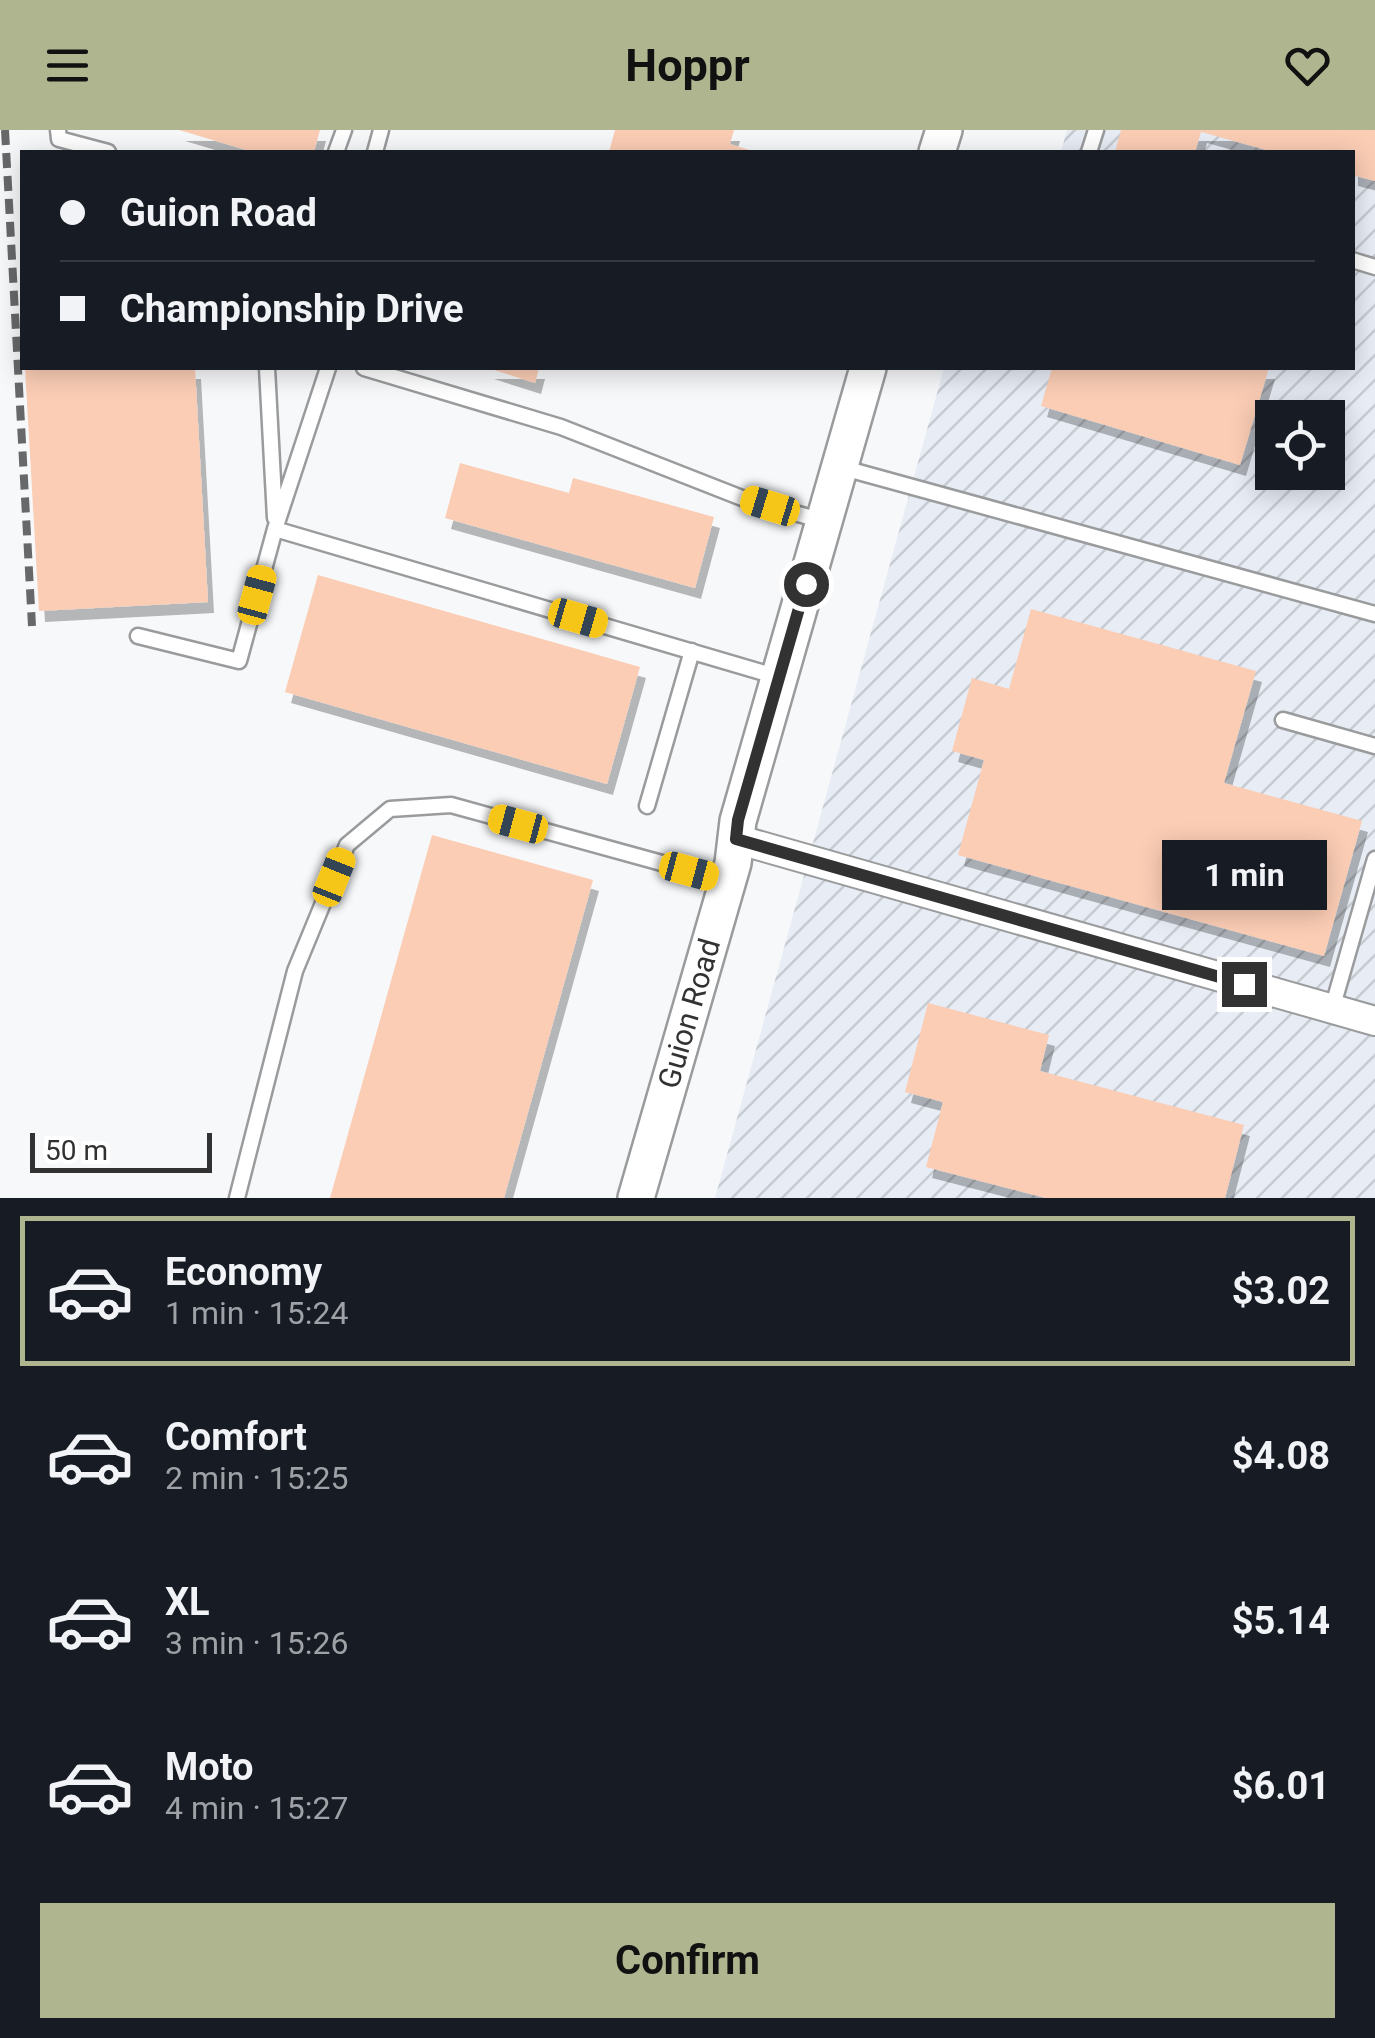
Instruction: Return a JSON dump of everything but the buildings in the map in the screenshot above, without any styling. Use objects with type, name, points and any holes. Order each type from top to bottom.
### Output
[{"type":"street","name":"Guion Road","points":[[636,1198],[728,882],[738,820],[867,370]]},
{"type":"street","points":[[736,839],[1375,1021]]},
{"type":"lane","points":[[58,130],[59,138],[101,150]]},
{"type":"lane","points":[[267,370],[275,529]]},
{"type":"lane","points":[[138,636],[239,661],[275,529],[327,370]]},
{"type":"lane","points":[[371,370],[560,427],[742,498],[824,521]]},
{"type":"lane","points":[[840,467],[1375,614]]},
{"type":"lane","points":[[275,529],[779,677]]},
{"type":"lane","points":[[647,806],[692,651]]},
{"type":"lane","points":[[1282,720],[1375,746]]},
{"type":"lane","points":[[237,1198],[295,971],[347,845],[390,809],[451,806],[728,882]]},
{"type":"lane","points":[[1332,1009],[1375,859]]},
{"type":"shaded area","points":[[1067,130],[1375,130],[1375,1198],[715,1198],[943,370],[1355,370],[1355,150],[1062,150]]},
{"type":"railway","points":[[5,130],[32,626]]},
{"type":"route","points":[[806,584],[738,820],[736,839],[1244,984]]}]
